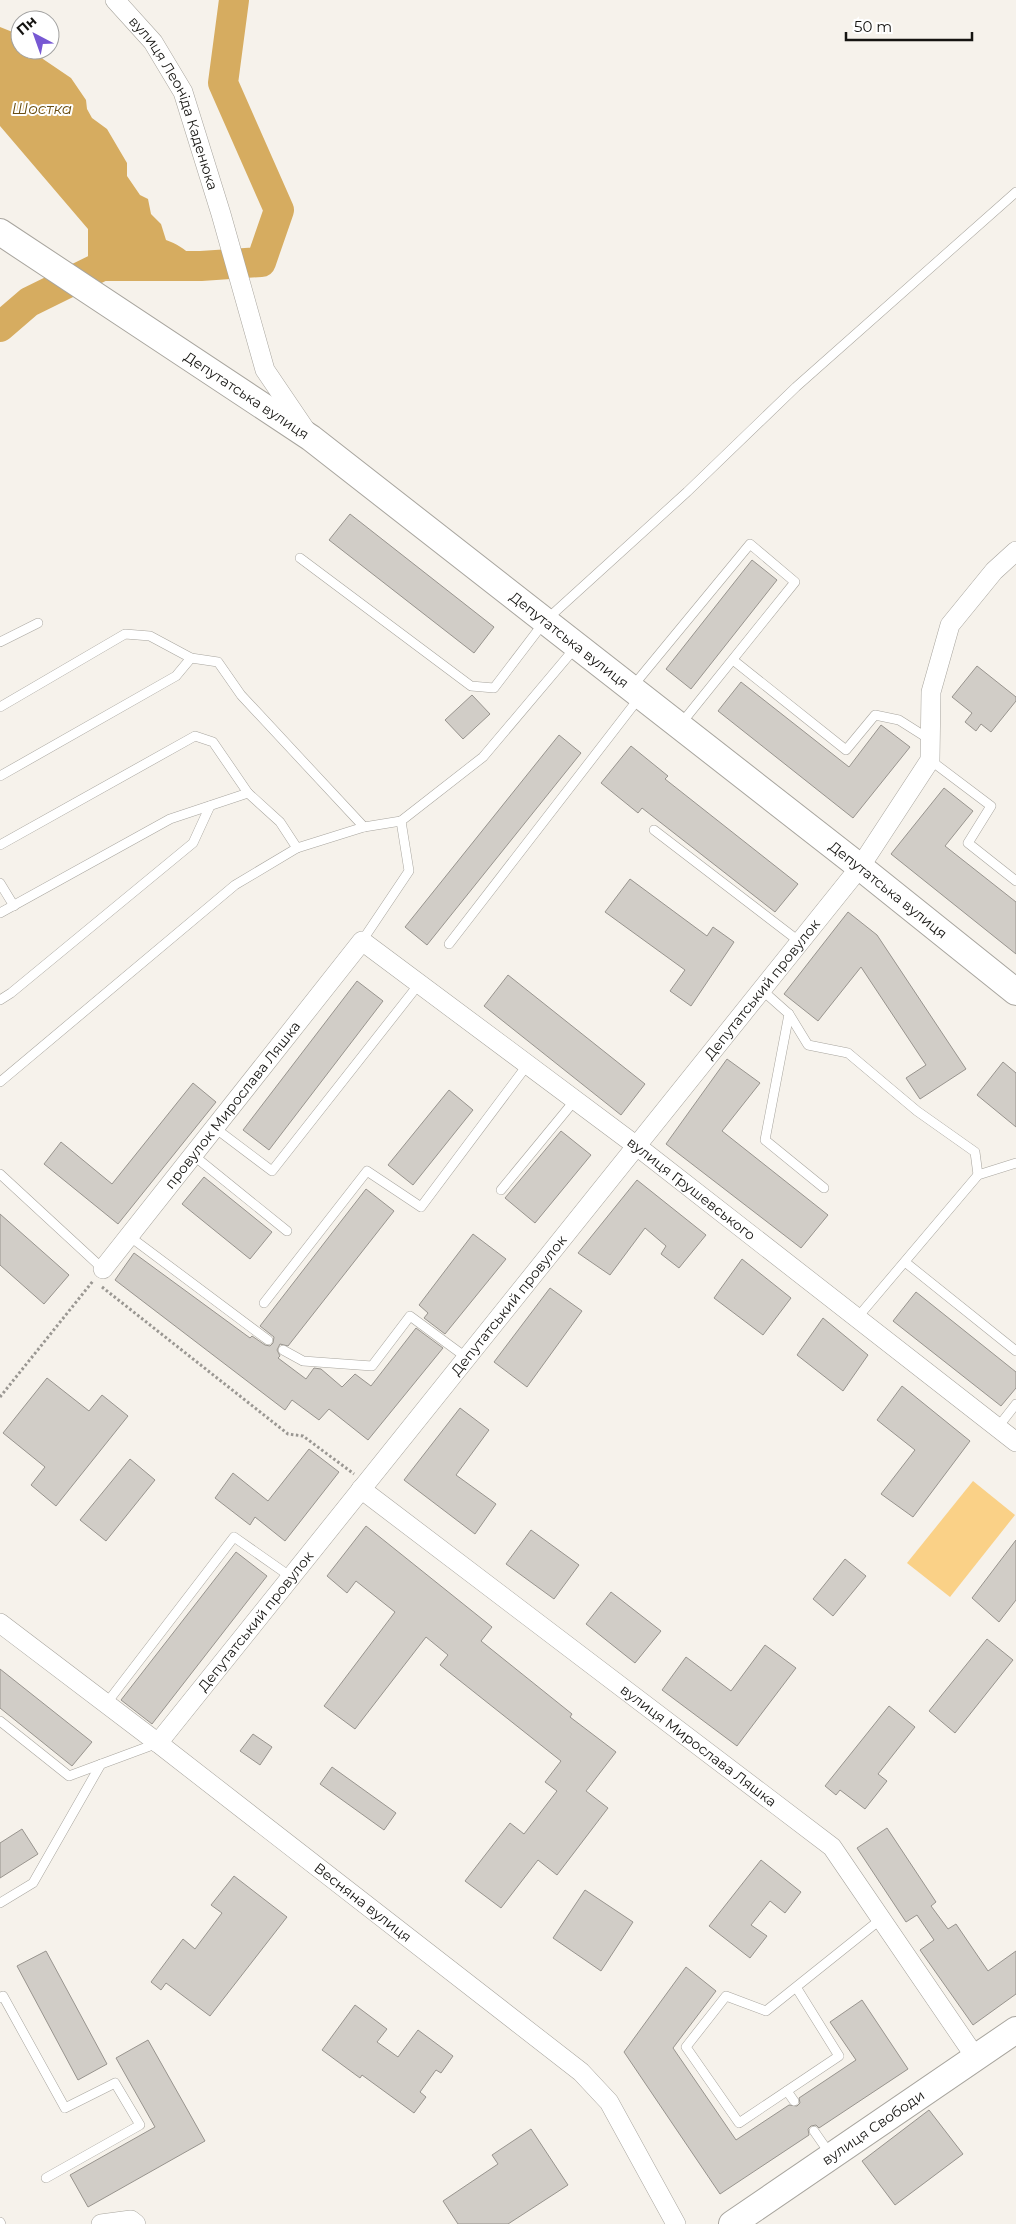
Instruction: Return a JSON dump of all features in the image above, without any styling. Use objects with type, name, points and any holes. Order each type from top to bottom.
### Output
[{"type":"street","name":"вулиця Леоніда Каденюка","points":[[115,0],[153,42],[183,92],[221,214],[244,302],[265,370],[311,438]]},
{"type":"street","name":"Депутатська вулиця","points":[[0,232],[311,438],[860,867],[1016,992]]},
{"type":"street","points":[[930,760],[931,692],[950,625],[994,571],[1016,550]]},
{"type":"street","name":"Депутатський провулок","points":[[158,1743],[860,867],[930,760]]},
{"type":"street","name":"вулиця Грушевського","points":[[362,941],[638,1146],[1016,1442]]},
{"type":"street","name":"провулок Мирослава Ляшка","points":[[98,1275],[362,941]]},
{"type":"street","name":"вулиця Мирослава Ляшка","points":[[364,1486],[832,1846],[976,2058]]},
{"type":"street","name":"Весняна вулиця","points":[[0,1623],[158,1743],[580,2072],[610,2102],[676,2224]]},
{"type":"street","name":"вулиця Свободи","points":[[732,2224],[1016,2030]]},
{"type":"street","points":[[101,2224],[131,2220],[136,2224]]},
{"type":"lane","points":[[300,558],[471,686],[494,688],[545,621],[687,492],[796,387],[1016,192]]},
{"type":"lane","points":[[449,944],[636,692],[750,544],[795,582],[680,726]]},
{"type":"lane","points":[[0,642],[38,623]]},
{"type":"lane","points":[[0,707],[124,634],[150,636],[190,658],[218,662],[241,695],[364,827]]},
{"type":"lane","points":[[0,1082],[235,885],[297,848],[364,827],[401,822],[483,757],[577,646]]},
{"type":"lane","points":[[0,776],[176,676],[190,658]]},
{"type":"lane","points":[[733,660],[846,750],[875,715],[899,720],[929,739]]},
{"type":"lane","points":[[0,845],[195,736],[213,742],[248,793],[280,822],[297,848]]},
{"type":"lane","points":[[930,760],[991,806],[968,843],[1016,881]]},
{"type":"lane","points":[[0,913],[170,819],[248,793]]},
{"type":"lane","points":[[0,1000],[193,843],[210,806]]},
{"type":"lane","points":[[362,941],[410,871],[401,822]]},
{"type":"lane","points":[[654,830],[800,942]]},
{"type":"lane","points":[[0,883],[14,906]]},
{"type":"lane","points":[[214,1128],[272,1171],[419,984]]},
{"type":"lane","points":[[762,990],[789,1014],[808,1045],[848,1053],[917,1111],[975,1152],[978,1175]]},
{"type":"lane","points":[[789,1014],[765,1140],[824,1188]]},
{"type":"lane","points":[[264,1303],[367,1171],[420,1207],[528,1064]]},
{"type":"lane","points":[[501,1190],[575,1100]]},
{"type":"lane","points":[[193,1155],[287,1231]]},
{"type":"lane","points":[[857,1318],[978,1175],[1016,1164]]},
{"type":"lane","points":[[0,1174],[98,1275]]},
{"type":"lane","points":[[129,1236],[268,1340]]},
{"type":"lane","points":[[905,1262],[1016,1351]]},
{"type":"lane","points":[[283,1350],[303,1361],[372,1366],[410,1316],[467,1358]]},
{"type":"lane","points":[[998,1427],[1016,1404]]},
{"type":"lane","points":[[106,1704],[234,1537],[291,1577]]},
{"type":"lane","points":[[0,1721],[69,1776],[158,1743]]},
{"type":"lane","points":[[0,1903],[33,1883],[101,1764]]},
{"type":"lane","points":[[796,1987],[839,2056],[739,2123],[686,2047],[726,1996],[766,2011],[882,1918]]},
{"type":"lane","points":[[0,1998],[3,1996],[65,2108],[115,2083],[140,2125],[46,2178]]},
{"type":"lane","points":[[787,2091],[794,2101]]},
{"type":"lane","points":[[814,2131],[831,2156]]},
{"type":"path","points":[[0,1398],[98,1275],[288,1434],[303,1436],[364,1486]]},
{"type":"shaded area","points":[[973,1481],[1015,1515],[950,1597],[907,1563]]},
{"type":"water","name":"Шостка","points":[[0,27],[10,31],[10,60],[44,60],[71,78],[86,100],[87,109],[92,118],[107,129],[127,163],[127,176],[140,195],[148,199],[151,214],[161,224],[166,240],[185,250],[201,266],[102,266],[88,273],[88,229],[0,126]]},
{"type":"building","points":[[350,514],[494,627],[474,653],[329,540]]},
{"type":"building","points":[[752,560],[777,580],[691,689],[666,669]]},
{"type":"building","points":[[977,666],[1016,697],[1016,701],[991,732],[981,724],[976,731],[965,722],[972,713],[952,697]]},
{"type":"building","points":[[741,682],[849,767],[881,725],[910,747],[853,818],[718,711]]},
{"type":"building","points":[[472,695],[490,714],[463,739],[445,720]]},
{"type":"building","points":[[559,735],[581,753],[427,945],[405,927]]},
{"type":"building","points":[[631,746],[668,776],[665,779],[798,884],[775,912],[642,808],[638,813],[601,783]]},
{"type":"building","points":[[944,788],[973,811],[945,846],[1016,902],[1016,954],[891,854]]},
{"type":"building","points":[[630,879],[707,936],[713,927],[734,942],[691,1006],[670,991],[685,970],[605,912]]},
{"type":"building","points":[[848,912],[877,935],[966,1069],[920,1099],[906,1078],[926,1065],[861,967],[818,1021],[784,994]]},
{"type":"building","points":[[508,975],[645,1084],[621,1115],[484,1006]]},
{"type":"building","points":[[357,981],[383,1001],[269,1150],[243,1130]]},
{"type":"building","points":[[727,1059],[760,1083],[722,1131],[828,1215],[801,1248],[666,1144]]},
{"type":"building","points":[[1003,1062],[1016,1073],[1016,1127],[977,1095]]},
{"type":"building","points":[[193,1083],[216,1102],[118,1224],[44,1164],[61,1142],[112,1184]]},
{"type":"building","points":[[449,1090],[473,1110],[413,1185],[388,1165]]},
{"type":"building","points":[[561,1131],[591,1155],[535,1223],[505,1198]]},
{"type":"building","points":[[204,1177],[272,1232],[250,1259],[182,1204]]},
{"type":"building","points":[[637,1180],[706,1235],[679,1268],[661,1254],[666,1246],[645,1228],[610,1275],[578,1253]]},
{"type":"building","points":[[366,1189],[394,1211],[288,1346],[280,1344],[277,1350],[280,1356],[278,1358],[306,1379],[314,1368],[321,1369],[342,1387],[355,1374],[371,1386],[416,1328],[443,1348],[368,1440],[329,1409],[319,1420],[292,1400],[285,1410],[115,1280],[134,1253],[250,1338],[252,1336],[265,1345],[270,1346],[273,1343],[274,1337],[260,1326]]},
{"type":"building","points":[[0,1214],[69,1275],[44,1304],[0,1265]]},
{"type":"building","points":[[473,1234],[506,1259],[445,1334],[424,1318],[428,1313],[419,1305]]},
{"type":"building","points":[[742,1259],[791,1298],[763,1335],[714,1298]]},
{"type":"building","points":[[550,1288],[582,1311],[527,1387],[494,1362]]},
{"type":"building","points":[[916,1292],[1016,1372],[1016,1388],[1001,1406],[893,1321]]},
{"type":"building","points":[[823,1318],[868,1355],[843,1391],[797,1355]]},
{"type":"building","points":[[47,1378],[89,1411],[102,1395],[128,1416],[56,1506],[31,1485],[45,1467],[3,1433]]},
{"type":"building","points":[[902,1386],[970,1441],[913,1517],[881,1494],[915,1450],[877,1420]]},
{"type":"building","points":[[460,1408],[489,1430],[456,1475],[496,1504],[475,1534],[404,1480]]},
{"type":"building","points":[[309,1449],[339,1472],[285,1541],[255,1517],[250,1525],[215,1498],[233,1473],[268,1501]]},
{"type":"building","points":[[130,1459],[155,1480],[106,1541],[80,1520]]},
{"type":"building","points":[[366,1526],[492,1627],[481,1641],[572,1714],[570,1717],[616,1752],[586,1791],[608,1808],[557,1875],[538,1860],[501,1908],[465,1881],[510,1823],[524,1834],[557,1791],[545,1782],[561,1761],[440,1665],[448,1655],[426,1637],[355,1729],[324,1706],[395,1612],[356,1581],[347,1593],[327,1576]]},
{"type":"building","points":[[531,1530],[579,1565],[554,1599],[506,1564]]},
{"type":"building","points":[[1016,1540],[1016,1600],[999,1622],[972,1598]]},
{"type":"building","points":[[236,1552],[267,1576],[152,1724],[121,1700]]},
{"type":"building","points":[[845,1559],[866,1576],[833,1616],[813,1599]]},
{"type":"building","points":[[611,1592],[661,1631],[635,1663],[586,1624]]},
{"type":"building","points":[[987,1639],[1013,1660],[955,1733],[929,1711]]},
{"type":"building","points":[[765,1645],[796,1668],[737,1746],[662,1690],[686,1657],[731,1691]]},
{"type":"building","points":[[0,1669],[92,1742],[72,1766],[0,1708]]},
{"type":"building","points":[[889,1706],[915,1727],[878,1774],[887,1781],[865,1809],[840,1790],[836,1795],[825,1786]]},
{"type":"building","points":[[253,1734],[272,1747],[260,1765],[240,1751]]},
{"type":"building","points":[[332,1767],[396,1813],[384,1830],[320,1784]]},
{"type":"building","points":[[887,1828],[936,1902],[931,1906],[948,1929],[956,1924],[988,1971],[1016,1951],[1016,1994],[973,2025],[920,1950],[934,1940],[917,1915],[906,1922],[857,1848]]},
{"type":"building","points":[[22,1829],[38,1854],[0,1878],[0,1843]]},
{"type":"building","points":[[761,1860],[801,1892],[785,1913],[770,1901],[751,1925],[767,1936],[750,1958],[709,1926]]},
{"type":"building","points":[[234,1876],[287,1917],[210,2016],[166,1983],[161,1990],[151,1982],[183,1939],[195,1949],[222,1913],[211,1905]]},
{"type":"building","points":[[585,1890],[633,1922],[601,1971],[553,1938]]},
{"type":"building","points":[[46,1951],[107,2064],[78,2080],[17,1966]]},
{"type":"building","points":[[686,1967],[716,1991],[673,2048],[736,2140],[789,2105],[797,2106],[800,2103],[799,2098],[856,2060],[830,2022],[862,2000],[908,2069],[819,2128],[816,2125],[811,2126],[808,2129],[809,2135],[720,2194],[624,2052]]},
{"type":"building","points":[[355,2005],[387,2029],[377,2042],[398,2057],[418,2030],[453,2056],[441,2073],[436,2070],[420,2092],[426,2097],[414,2113],[362,2075],[360,2078],[322,2050]]},
{"type":"building","points":[[148,2040],[205,2141],[88,2207],[70,2175],[155,2127],[116,2058]]},
{"type":"building","points":[[929,2110],[963,2154],[895,2205],[862,2161]]},
{"type":"building","points":[[531,2129],[568,2185],[508,2224],[458,2224],[443,2201],[498,2164],[492,2155]]},
{"type":"waterway","name":"Шостка","points":[[0,327],[29,302],[102,266],[201,266],[261,262],[279,210],[223,83],[234,0]]}]
